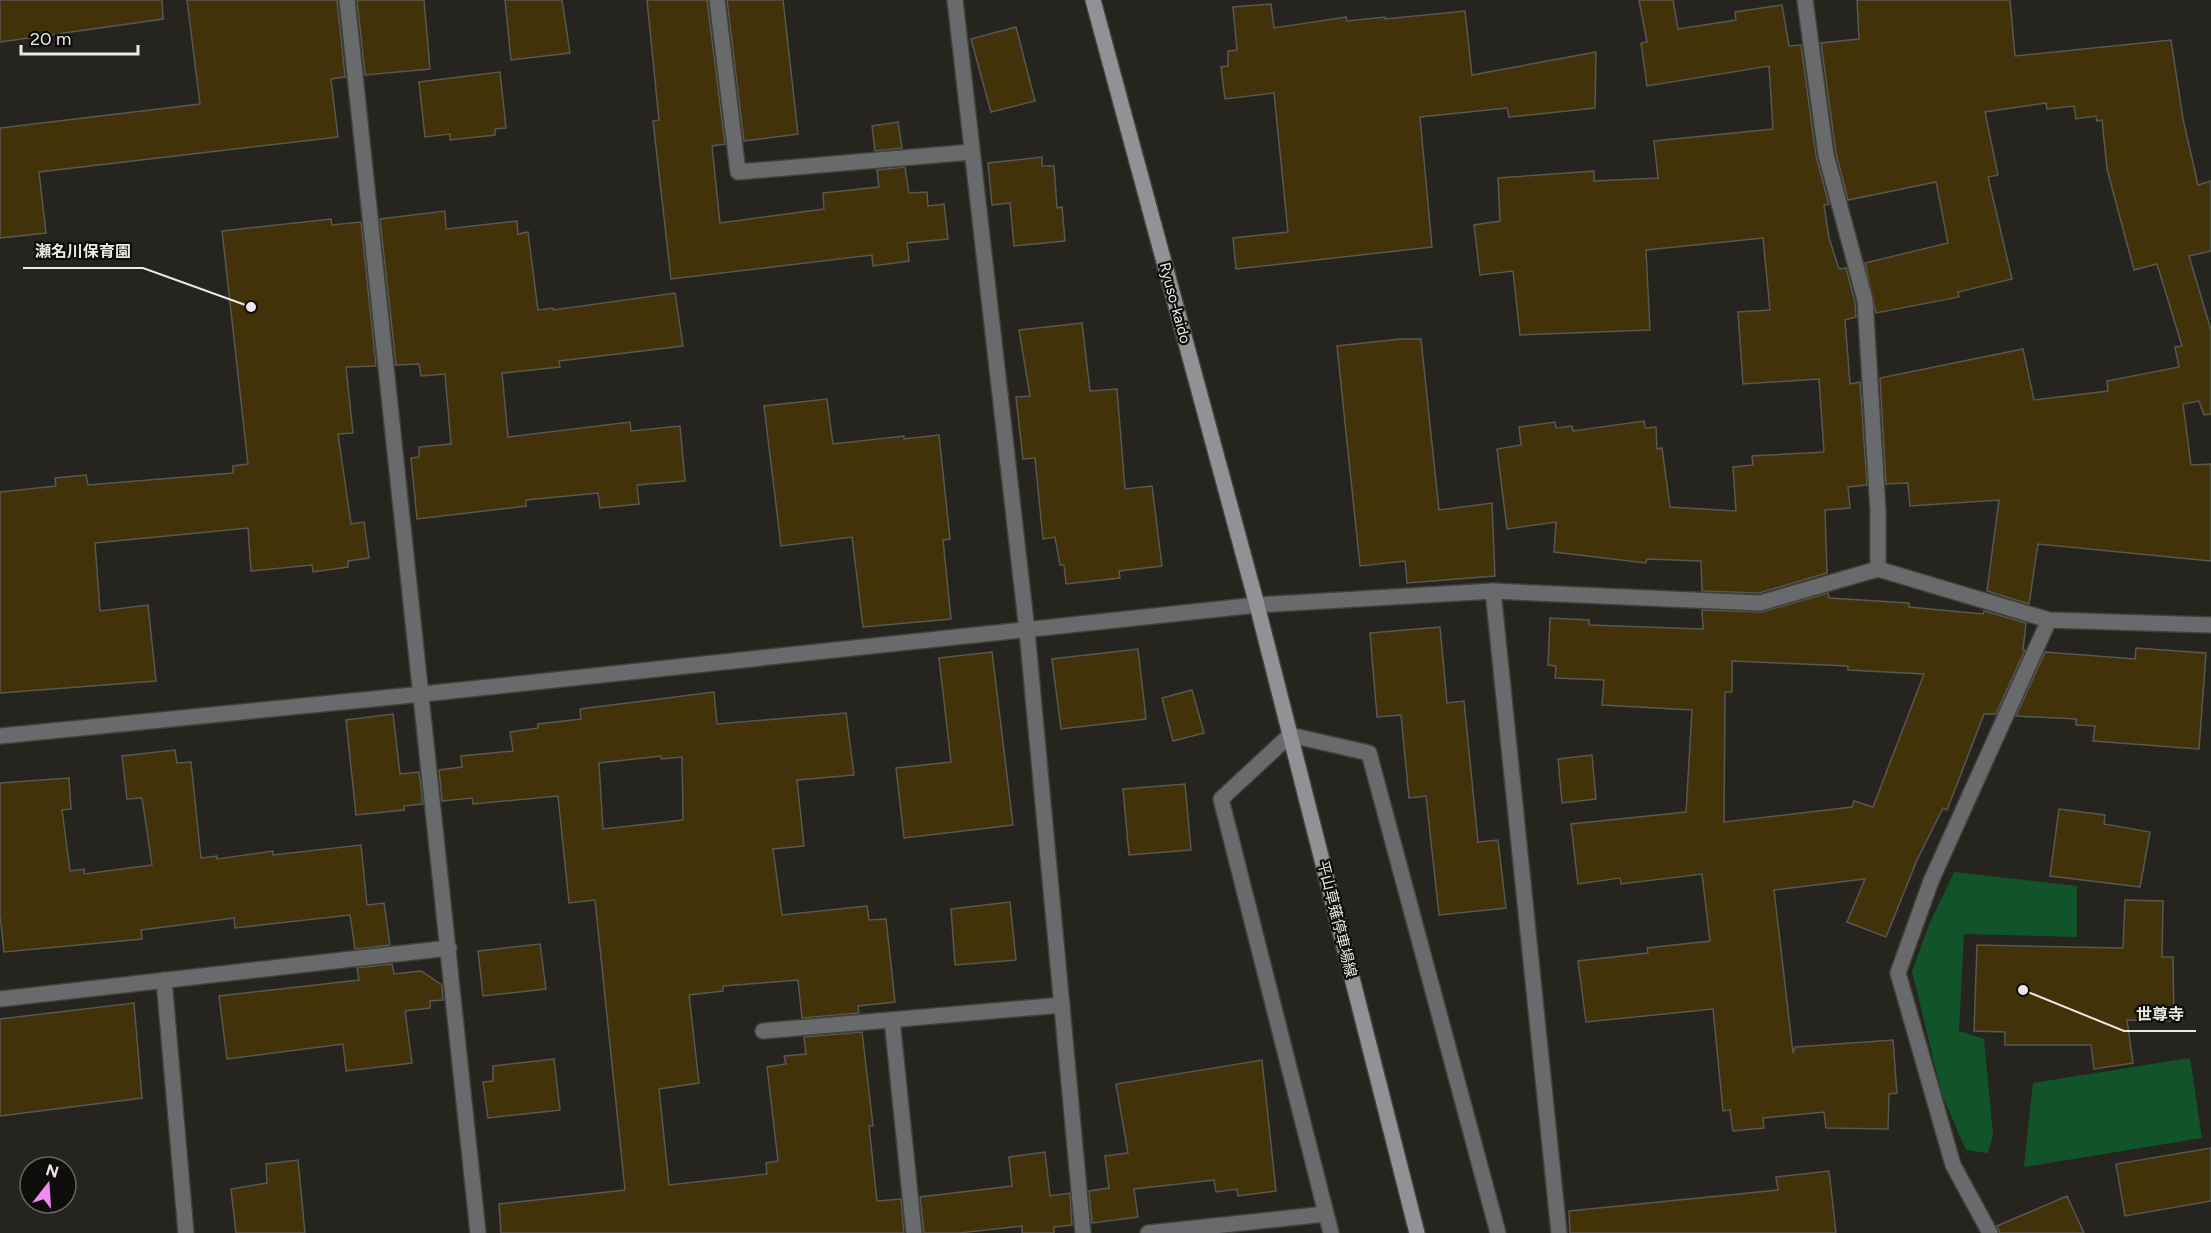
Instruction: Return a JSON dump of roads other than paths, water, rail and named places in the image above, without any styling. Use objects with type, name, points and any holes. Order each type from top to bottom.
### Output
[{"type":"main road","name":"Ryuso-kaido","points":[[1093,0],[1257,605]]},
{"type":"main road","name":"平山草薙停車場線","points":[[1257,605],[1417,1233]]},
{"type":"street","points":[[347,0],[423,694],[478,1233]]},
{"type":"street","points":[[717,0],[738,172],[972,152]]},
{"type":"street","points":[[954,0],[1027,631],[1083,1233]]},
{"type":"street","points":[[1805,0],[1826,155],[1865,300],[1878,512],[1878,569]]},
{"type":"street","points":[[0,735],[423,694],[1257,605],[1493,591],[1760,603],[1878,569],[2049,620],[2211,625]]},
{"type":"street","points":[[1493,591],[1559,1233]]},
{"type":"street","points":[[1990,1233],[1953,1165],[1898,973],[1930,881],[2049,620]]},
{"type":"street","points":[[1331,1233],[1221,799],[1290,735],[1369,753],[1498,1233]]},
{"type":"street","points":[[0,999],[449,948]]},
{"type":"street","points":[[164,980],[186,1233]]},
{"type":"street","points":[[763,1031],[1062,1005]]},
{"type":"street","points":[[892,1020],[914,1233]]},
{"type":"street","points":[[1148,1233],[1326,1214]]},
{"type":"place","name":"瀬名川保育園","points":[[251,307]]},
{"type":"place","name":"世尊寺","points":[[2023,990]]}]
